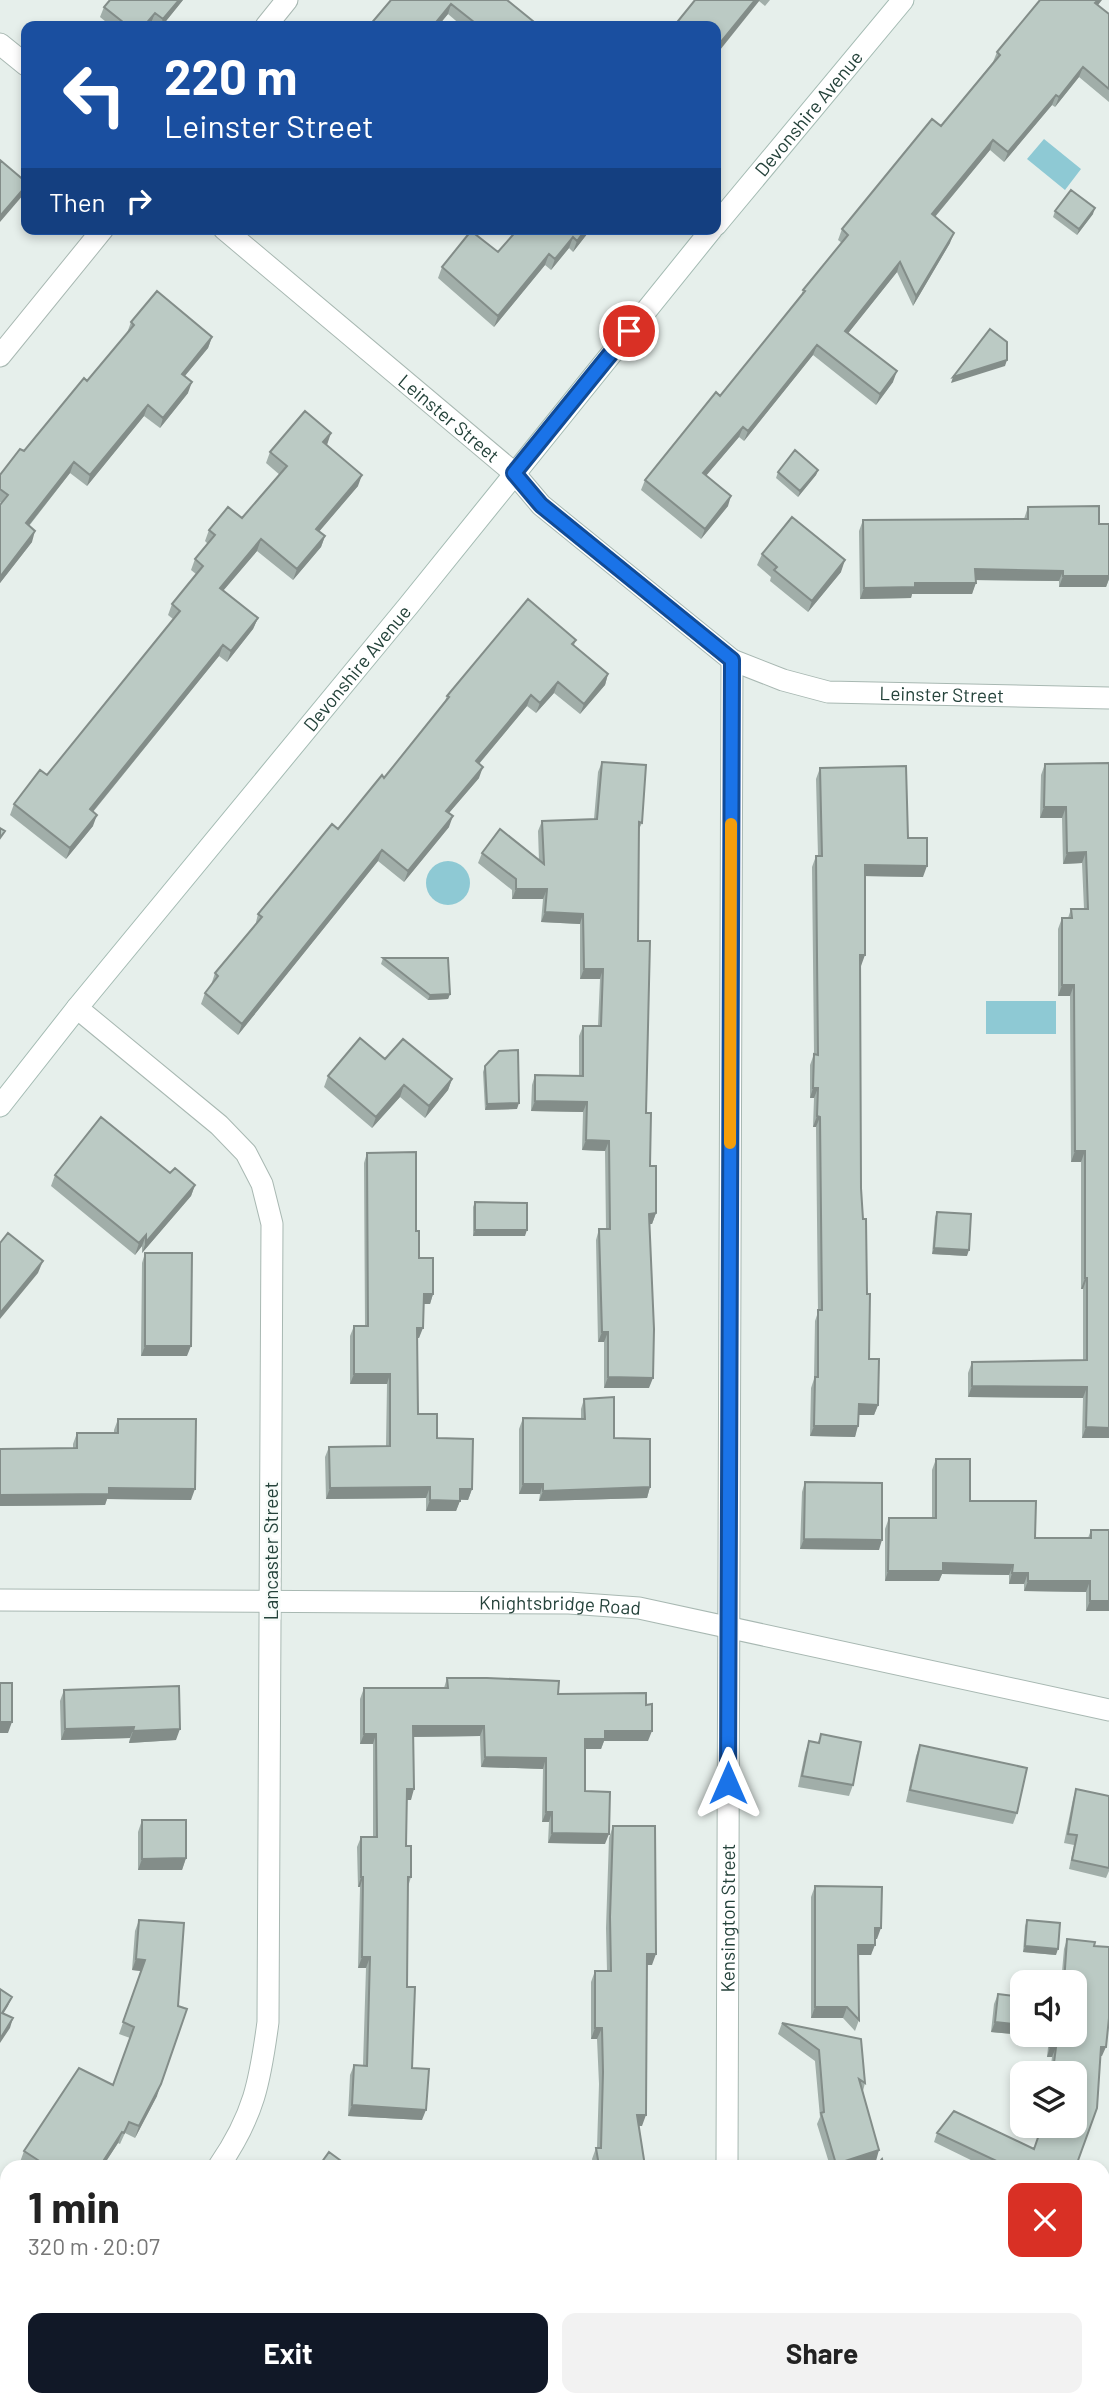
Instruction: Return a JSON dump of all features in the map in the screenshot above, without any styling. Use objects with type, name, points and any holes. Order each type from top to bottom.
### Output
[{"type":"street","points":[[270,21],[287,0]]},
{"type":"street","name":"Devonshire Avenue","points":[[721,219],[903,0]]},
{"type":"street","points":[[0,44],[21,61]]},
{"type":"street","points":[[0,356],[98,235]]},
{"type":"street","name":"Leinster Street","points":[[231,235],[514,473],[541,505],[732,660],[783,680],[828,692],[1109,698]]},
{"type":"street","name":"Devonshire Avenue","points":[[0,1106],[707,235]]},
{"type":"street","name":"Kensington Street","points":[[727,2160],[732,660]]},
{"type":"street","name":"Lancaster Street","points":[[77,1008],[219,1125],[246,1153],[262,1184],[272,1224],[268,2022],[263,2069],[251,2111],[223,2160]]},
{"type":"street","name":"Knightsbridge Road","points":[[0,1600],[569,1603],[639,1608],[1109,1710]]},
{"type":"water","points":[[1044,139],[1081,169],[1065,190],[1027,159]]},
{"type":"water","points":[[448,861],[463,868],[470,883],[463,898],[448,905],[433,898],[426,883],[433,868]]},
{"type":"water","points":[[986,1001],[1056,1001],[1056,1034],[986,1034]]},
{"type":"building","points":[[110,0],[179,0],[163,19],[155,13],[148,21],[122,21],[104,7]]},
{"type":"building","points":[[391,0],[507,0],[533,21],[473,21],[451,4],[437,21],[373,21]]},
{"type":"building","points":[[695,0],[755,0],[721,42],[721,21],[678,21]]},
{"type":"building","points":[[1040,0],[1098,0],[1095,3],[1109,14],[1109,89],[1083,67],[1008,152],[993,140],[932,214],[954,233],[916,296],[900,262],[845,331],[897,371],[880,394],[817,345],[748,431],[743,427],[703,473],[731,496],[705,529],[645,480],[716,392],[720,396],[805,291],[803,290],[848,235],[842,229],[932,119],[941,126],[1000,55],[997,52]]},
{"type":"building","points":[[0,160],[21,178],[21,192],[0,216]]},
{"type":"building","points":[[1071,190],[1095,208],[1079,229],[1055,211]]},
{"type":"building","points":[[468,235],[476,235],[498,252],[513,235],[582,235],[577,241],[573,237],[555,259],[549,254],[498,316],[442,267]]},
{"type":"building","points":[[157,291],[212,337],[182,374],[192,382],[163,418],[148,405],[90,475],[74,462],[26,523],[35,531],[0,577],[0,505],[8,495],[0,489],[0,475],[20,449],[24,451],[84,378],[87,381],[134,325],[131,322]]},
{"type":"building","points":[[990,329],[1007,342],[1007,360],[953,377]]},
{"type":"building","points":[[305,411],[331,433],[323,442],[362,475],[316,529],[325,536],[297,569],[261,539],[220,588],[258,618],[231,651],[223,645],[90,809],[97,815],[70,848],[14,804],[40,770],[47,775],[180,611],[172,604],[203,566],[195,559],[215,535],[209,530],[228,507],[242,518],[287,466],[270,452]]},
{"type":"building","points":[[795,450],[818,470],[800,491],[778,472]]},
{"type":"building","points":[[1099,506],[1099,524],[1109,524],[1109,576],[1063,576],[1063,571],[975,569],[976,583],[915,583],[915,587],[864,588],[863,520],[1028,519],[1028,507]]},
{"type":"building","points":[[792,517],[845,560],[812,601],[774,570],[777,567],[762,554]]},
{"type":"building","points":[[528,599],[576,640],[572,644],[608,674],[584,704],[558,682],[540,703],[531,695],[476,761],[483,767],[446,811],[453,816],[408,871],[382,850],[242,1024],[205,993],[218,976],[215,973],[262,917],[258,914],[332,824],[338,829],[382,775],[384,778],[449,697],[447,696]]},
{"type":"building","points":[[602,762],[646,765],[642,823],[639,822],[638,941],[650,941],[646,1113],[651,1113],[650,1166],[656,1166],[656,1213],[649,1214],[654,1329],[653,1378],[608,1377],[608,1332],[602,1332],[599,1229],[610,1229],[609,1141],[586,1140],[587,1102],[535,1101],[535,1075],[583,1076],[583,1026],[601,1026],[603,969],[584,969],[583,914],[545,912],[547,889],[516,889],[516,879],[482,853],[500,829],[544,864],[542,821],[597,819]]},
{"type":"building","points":[[1109,763],[1109,1428],[1086,1427],[1087,1387],[972,1386],[972,1362],[1087,1360],[1085,1151],[1075,1151],[1074,985],[1062,985],[1062,918],[1072,918],[1071,909],[1088,909],[1086,852],[1067,853],[1066,807],[1044,807],[1045,764]]},
{"type":"building","points":[[906,766],[908,838],[927,838],[927,866],[865,865],[865,955],[860,955],[861,1188],[863,1219],[866,1219],[867,1294],[870,1294],[869,1359],[879,1359],[878,1405],[859,1404],[858,1426],[814,1426],[815,1377],[818,1377],[818,1310],[822,1310],[820,1117],[817,1116],[818,1088],[813,1088],[814,1054],[818,1055],[816,856],[822,856],[820,768]]},
{"type":"building","points":[[383,958],[448,958],[450,994],[430,995]]},
{"type":"building","points":[[360,1038],[385,1059],[403,1039],[452,1079],[429,1106],[404,1085],[376,1117],[328,1076]]},
{"type":"building","points":[[518,1050],[519,1103],[487,1104],[485,1066],[499,1051]]},
{"type":"building","points":[[101,1117],[170,1173],[175,1168],[195,1185],[146,1242],[146,1235],[139,1243],[55,1175]]},
{"type":"building","points":[[416,1152],[416,1231],[419,1231],[419,1258],[433,1258],[433,1294],[424,1294],[423,1328],[417,1328],[418,1414],[437,1414],[437,1438],[473,1439],[472,1489],[460,1489],[460,1501],[430,1500],[430,1487],[330,1488],[329,1447],[390,1446],[390,1374],[354,1374],[354,1326],[368,1326],[367,1153]]},
{"type":"building","points":[[475,1202],[527,1203],[527,1230],[475,1230]]},
{"type":"building","points":[[937,1212],[971,1214],[969,1250],[934,1248]]},
{"type":"building","points":[[8,1233],[43,1261],[0,1313],[0,1243]]},
{"type":"building","points":[[145,1253],[192,1253],[191,1346],[145,1346]]},
{"type":"building","points":[[614,1397],[614,1438],[650,1439],[650,1487],[543,1491],[543,1484],[523,1484],[523,1418],[585,1419],[584,1399]]},
{"type":"building","points":[[118,1419],[196,1419],[195,1489],[109,1488],[109,1494],[0,1495],[0,1449],[77,1448],[77,1433],[118,1433]]},
{"type":"building","points":[[936,1459],[970,1459],[970,1501],[1036,1501],[1035,1538],[1091,1538],[1091,1530],[1109,1530],[1109,1601],[1090,1601],[1090,1581],[1028,1581],[1028,1573],[1012,1573],[1013,1565],[943,1563],[943,1571],[888,1571],[889,1518],[936,1518]]},
{"type":"building","points":[[805,1482],[882,1483],[882,1540],[804,1539]]},
{"type":"building","points":[[447,1678],[559,1681],[558,1694],[646,1693],[646,1705],[652,1704],[652,1731],[605,1731],[605,1739],[585,1739],[585,1791],[610,1792],[609,1834],[552,1833],[552,1812],[546,1812],[546,1758],[485,1757],[484,1726],[413,1726],[414,1789],[407,1789],[406,1846],[411,1846],[411,1877],[408,1877],[407,1987],[415,1987],[412,2068],[429,2069],[426,2110],[352,2105],[354,2065],[367,2066],[370,1957],[362,1957],[361,1837],[377,1837],[376,1734],[364,1734],[364,1688],[448,1688]]},
{"type":"building","points":[[0,1683],[12,1683],[12,1722],[0,1722]]},
{"type":"building","points":[[179,1686],[180,1729],[65,1729],[64,1690]]},
{"type":"building","points":[[821,1734],[861,1742],[853,1785],[802,1776],[809,1741],[819,1743]]},
{"type":"building","points":[[920,1745],[1027,1768],[1017,1813],[910,1790]]},
{"type":"building","points":[[1076,1789],[1109,1796],[1109,1868],[1072,1860],[1077,1835],[1068,1834]]},
{"type":"building","points":[[142,1820],[186,1820],[186,1858],[142,1859]]},
{"type":"building","points":[[613,1826],[655,1826],[656,1954],[647,1954],[646,2115],[637,2115],[644,2160],[598,2160],[596,2148],[601,2148],[603,2072],[602,2028],[595,2028],[595,1971],[611,1971]]},
{"type":"building","points":[[815,1886],[882,1887],[881,1928],[875,1928],[875,1945],[858,1945],[859,2020],[847,2007],[815,2007]]},
{"type":"building","points":[[139,1920],[184,1923],[178,2006],[187,2009],[161,2084],[139,2126],[129,2122],[104,2160],[38,2160],[24,2151],[79,2068],[113,2085],[134,2027],[123,2022],[145,1960],[136,1959]]},
{"type":"building","points":[[1027,1920],[1060,1923],[1058,1949],[1025,1946]]},
{"type":"building","points":[[1067,1939],[1095,1942],[1094,1946],[1109,1947],[1109,2018],[1106,2047],[1101,2047],[1097,2108],[1087,2136],[1087,2061],[1054,2061],[1056,2047],[1087,2047],[1087,1970],[1065,1970]]},
{"type":"building","points":[[0,1989],[12,1997],[2,2013],[13,2018],[0,2039]]},
{"type":"building","points":[[998,1994],[1010,1996],[1010,2024],[995,2022]]},
{"type":"building","points":[[782,2023],[861,2039],[865,2083],[859,2079],[879,2150],[848,2160],[835,2160],[821,2113],[824,2112],[819,2050]]},
{"type":"building","points":[[954,2111],[1034,2149],[1038,2138],[1086,2138],[1078,2160],[994,2160],[937,2133]]},
{"type":"building","points":[[329,2152],[340,2160],[323,2160]]},
{"type":"slow traffic","points":[[730,1143],[731,824]]},
{"type":"route","points":[[629,331],[514,473],[541,505],[732,660],[728,1783]]}]
